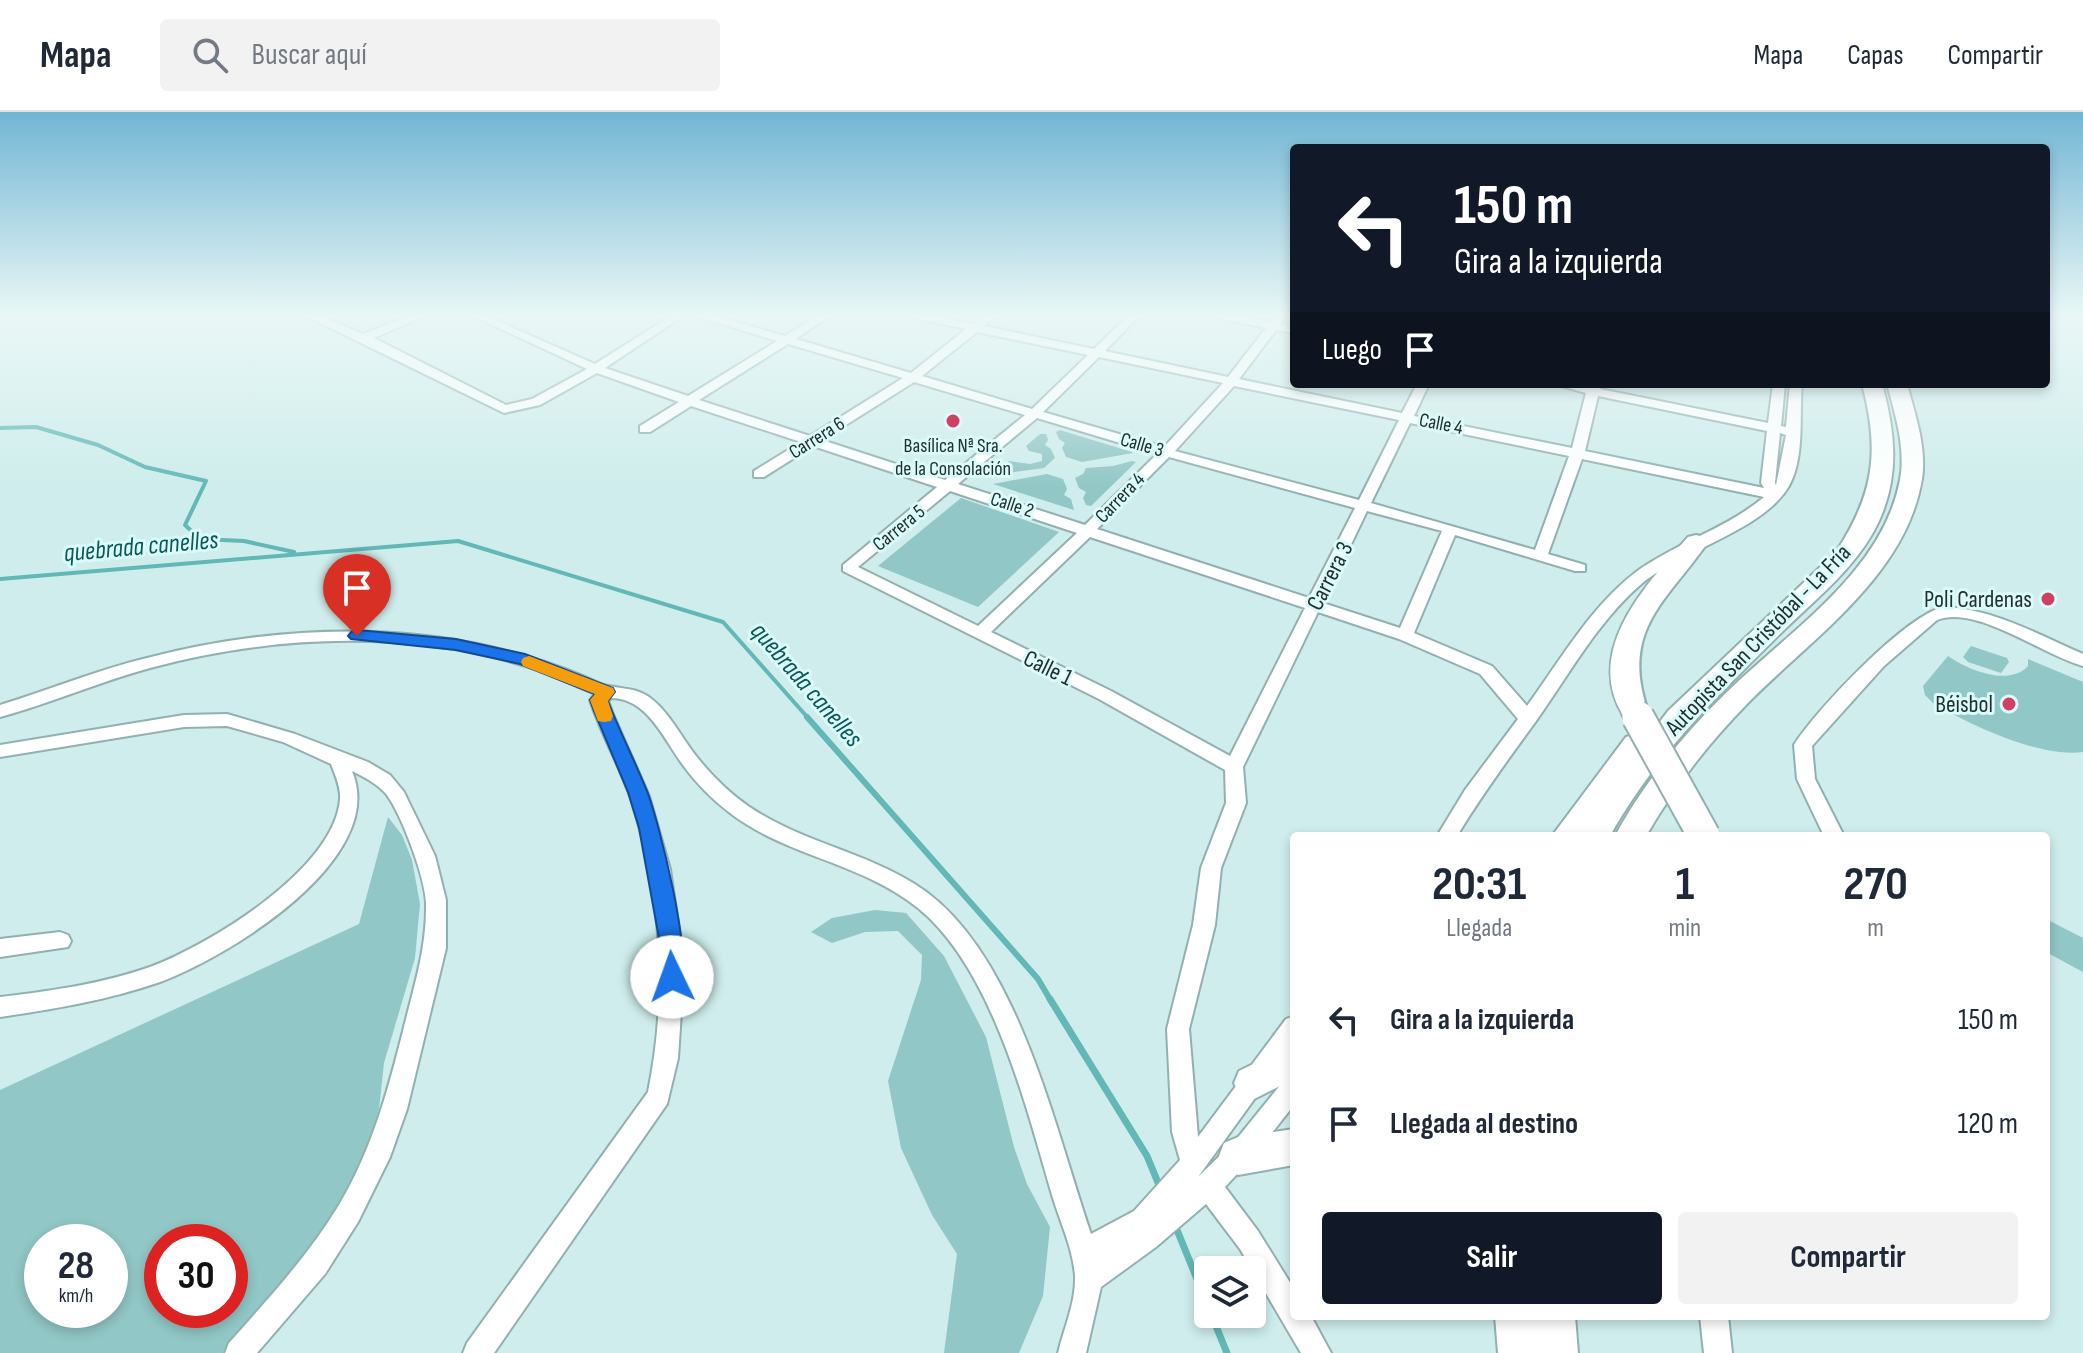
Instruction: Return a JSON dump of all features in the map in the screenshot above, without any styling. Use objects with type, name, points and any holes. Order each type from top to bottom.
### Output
[{"type":"highway","name":"Autopista San Cristóbal - La Fría","points":[[1597,832],[1614,802],[1678,718],[1845,557],[1868,521],[1884,469],[1883,423],[1873,388]]},
{"type":"highway","name":"Autopista San Cristóbal - La Fría","points":[[1632,832],[1670,771],[1734,700],[1834,606],[1870,565],[1895,528],[1911,480],[1909,429],[1898,388]]},
{"type":"highway","points":[[1696,542],[1639,615],[1627,644],[1624,677],[1633,708],[1702,832]]},
{"type":"highway","points":[[1570,832],[1637,742],[1685,699],[1706,691]]},
{"type":"highway","points":[[1252,1083],[1290,1062]]},
{"type":"highway","points":[[1238,1156],[1290,1148]]},
{"type":"highway","points":[[1516,1320],[1520,1353]]},
{"type":"highway","points":[[1554,1320],[1556,1353]]},
{"type":"street","points":[[435,374],[504,409],[536,402],[587,374]]},
{"type":"street","name":"Calle 2","points":[[610,374],[1405,635],[1486,670],[1528,719]]},
{"type":"street","points":[[645,429],[733,374]]},
{"type":"street","name":"Calle 3","points":[[902,374],[1165,452],[1450,529],[1580,568]]},
{"type":"street","name":"Carrera 6","points":[[759,474],[917,374]]},
{"type":"street","name":"Carrera 5","points":[[859,575],[848,568],[952,485],[1077,374]]},
{"type":"street","name":"Calle 4","points":[[1192,374],[1578,451],[1775,495]]},
{"type":"street","name":"Carrera 4","points":[[979,634],[1088,531],[1236,374]]},
{"type":"street","name":"Carrera 3","points":[[1234,767],[1366,506],[1421,388]]},
{"type":"street","points":[[1540,556],[1578,451],[1594,388]]},
{"type":"street","points":[[1598,388],[1792,432]]},
{"type":"street","points":[[1775,495],[1768,483],[1778,388]]},
{"type":"street","points":[[1446,832],[1601,617],[1624,591],[1643,575],[1696,542],[1756,511],[1783,487],[1795,388]]},
{"type":"street","points":[[1405,635],[1450,529]]},
{"type":"street","name":"Calle 1","points":[[859,575],[1105,695],[1234,767]]},
{"type":"street","points":[[1832,832],[1806,779],[1803,745],[1916,627],[1941,612],[1959,613],[2011,630],[2083,661]]},
{"type":"street","points":[[0,711],[167,658],[251,642],[312,636],[357,636],[456,645],[525,660],[607,692],[620,690],[632,695],[655,711],[697,767],[736,806],[775,834],[905,887],[947,919],[968,948],[1021,1060],[1050,1137],[1084,1252],[1088,1280],[1072,1353]]},
{"type":"street","points":[[477,1353],[659,1096],[669,1055],[673,955],[663,894],[649,828],[599,700],[607,692]]},
{"type":"street","points":[[0,751],[172,723],[227,720],[289,738],[383,780],[395,792],[425,856],[436,900],[435,948],[395,1109],[378,1157],[349,1213],[316,1265],[239,1353]]},
{"type":"street","points":[[0,1007],[80,996],[157,974],[216,947],[315,869],[346,821],[351,799],[338,760]]},
{"type":"street","points":[[1234,767],[1236,803],[1211,868],[1204,925],[1178,1029],[1184,1132],[1194,1182],[1249,1240],[1290,1307]]},
{"type":"street","points":[[0,948],[60,941]]},
{"type":"street","points":[[1194,1182],[1252,1083],[1290,1031]]},
{"type":"street","points":[[1088,1280],[1194,1182],[1238,1156],[1290,1091]]},
{"type":"street","points":[[1084,1252],[1148,1227]]},
{"type":"street","points":[[1298,1320],[1317,1353]]},
{"type":"street","points":[[1714,1320],[1718,1353]]},
{"type":"shaded area","points":[[1060,430],[1133,453],[1082,462],[1066,457],[1062,448],[1065,443],[1056,432]]},
{"type":"shaded area","points":[[1040,434],[1046,434],[1048,440],[1045,445],[1055,458],[1044,468],[993,475],[1009,461],[1030,464],[1042,461],[1042,454],[1029,451],[1026,446]]},
{"type":"shaded area","points":[[1136,462],[1091,506],[1086,505],[1083,498],[1086,492],[1079,488],[1075,478],[1083,474],[1086,468]]},
{"type":"shaded area","points":[[1047,474],[1063,479],[1067,489],[1064,495],[1071,499],[1074,510],[993,484]]},
{"type":"shaded area","points":[[961,498],[1059,532],[978,607],[878,566]]},
{"type":"shaded area","points":[[1971,646],[2007,658],[2009,662],[2001,673],[1968,662],[1963,657]]},
{"type":"shaded area","name":"Béisbol","points":[[1948,656],[1977,671],[2000,676],[2020,672],[2028,666],[2028,659],[2083,682],[2083,752],[2066,753],[2026,745],[1985,730],[1933,703],[1925,695],[1923,686]]},
{"type":"shaded area","points":[[388,817],[402,835],[412,860],[420,904],[415,958],[384,1063],[379,1109],[346,1226],[240,1353],[0,1353],[0,1090],[359,924]]},
{"type":"shaded area","points":[[875,910],[906,913],[944,956],[986,1037],[1014,1147],[1027,1184],[1050,1227],[1043,1296],[1019,1353],[944,1353],[957,1254],[932,1215],[901,1148],[888,1081],[921,980],[922,955],[898,931],[865,932],[832,943],[811,932],[832,918]]},
{"type":"shaded area","points":[[2050,921],[2083,938],[2083,972],[2050,954]]},
{"type":"waterway","points":[[0,428],[36,427],[98,445],[145,467],[206,481],[185,525],[200,539],[244,541],[294,552]]},
{"type":"waterway","name":"quebrada canelles","points":[[0,579],[458,541],[723,622],[809,719]]},
{"type":"waterway","name":"quebrada canelles","points":[[807,717],[1038,979],[1051,1001]]},
{"type":"waterway","name":"quebrada canelles","points":[[1050,999],[1147,1156],[1161,1190]]},
{"type":"waterway","name":"quebrada canelles","points":[[1175,1225],[1194,1272]]},
{"type":"waterway","name":"quebrada canelles","points":[[1217,1328],[1227,1353]]},
{"type":"slow traffic","points":[[529,662],[607,692],[599,700],[604,716]]},
{"type":"place","name":"Basílica Nª Sra. de la Consolación","points":[[953,421]]},
{"type":"place","name":"Poli Cardenas","points":[[2048,599]]},
{"type":"place","name":"Béisbol","points":[[2009,704]]},
{"type":"route","points":[[357,636],[456,645],[525,660],[607,692],[599,700],[649,828],[673,955],[672,977]]}]
